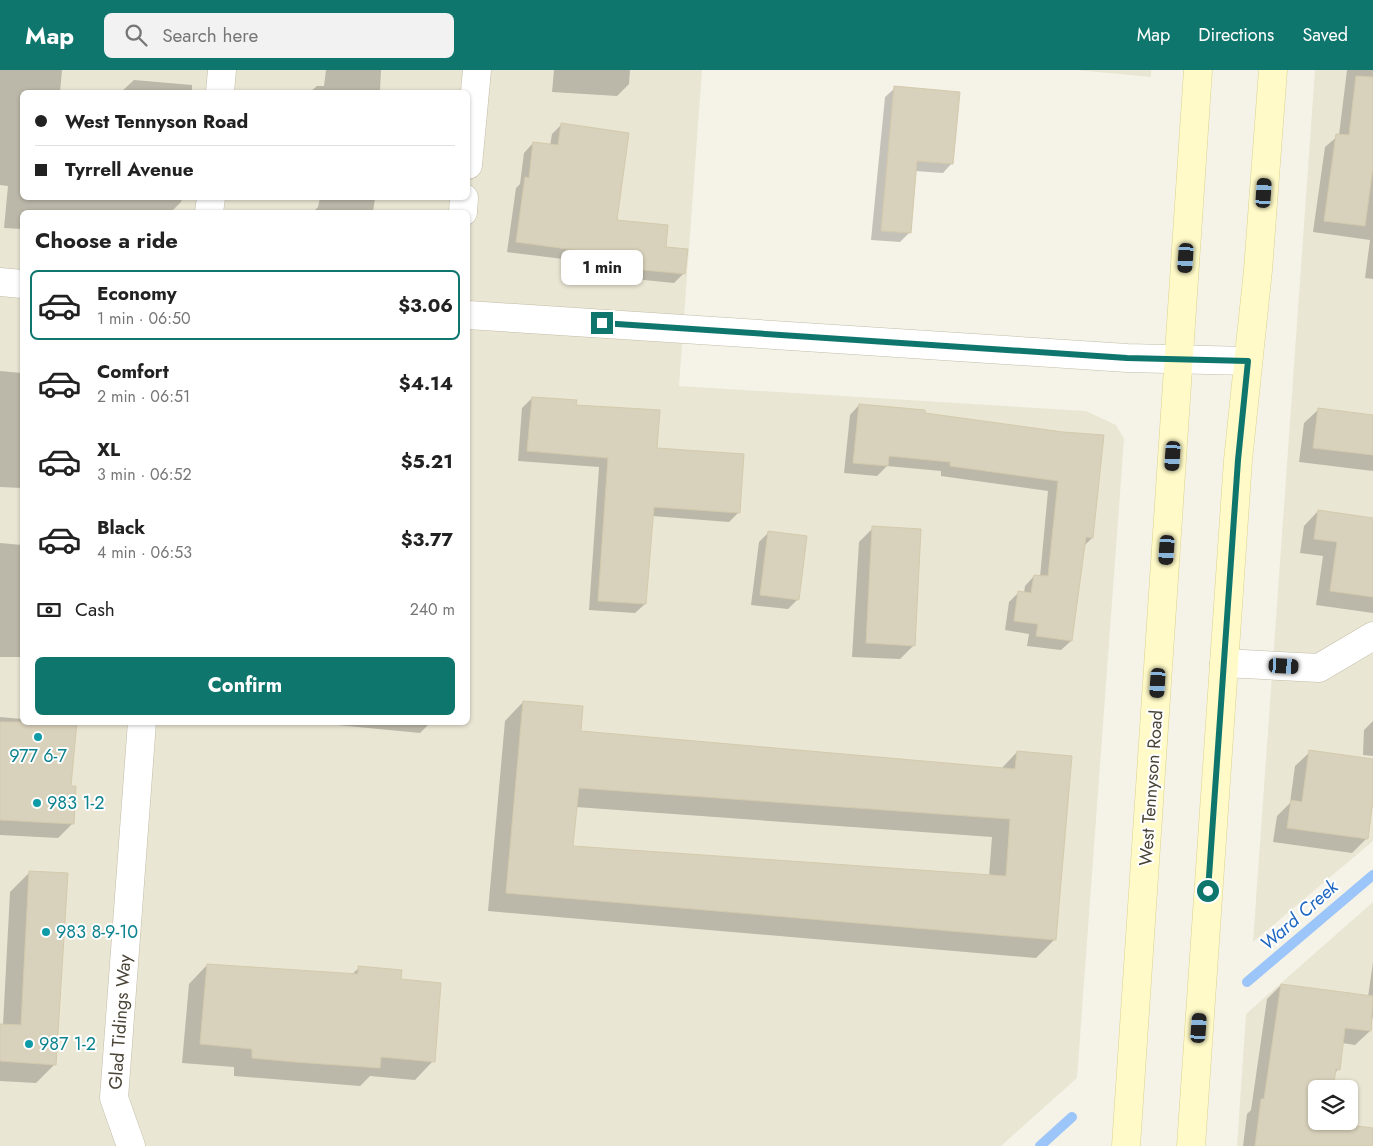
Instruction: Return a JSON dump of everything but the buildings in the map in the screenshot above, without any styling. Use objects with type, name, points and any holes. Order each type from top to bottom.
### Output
[{"type":"main road","name":"West Tennyson Road","points":[[1126,1146],[1198,70]]},
{"type":"main road","points":[[1191,1146],[1238,460],[1258,270],[1273,70]]},
{"type":"street","points":[[220,90],[222,70]]},
{"type":"street","points":[[470,144],[477,70]]},
{"type":"street","points":[[0,282],[20,284]]},
{"type":"street","points":[[470,315],[1180,361],[1248,361]]},
{"type":"street","points":[[1224,663],[1319,668],[1373,636]]},
{"type":"street","name":"Glad Tidings Way","points":[[127,1144],[114,1098],[142,725]]},
{"type":"shaded area","points":[[0,70],[702,70],[679,386],[1086,411],[1116,425],[1124,439],[1077,1078],[1001,1146],[0,1146]]},
{"type":"shaded area","points":[[1076,70],[1151,70],[1151,77]]},
{"type":"shaded area","points":[[1315,70],[1373,70],[1373,841],[1253,942]]},
{"type":"shaded area","points":[[1373,902],[1373,1146],[1237,1146],[1246,1014]]},
{"type":"waterway","name":"Ward Creek","points":[[1247,982],[1373,875]]},
{"type":"waterway","name":"Ward Creek","points":[[1040,1146],[1072,1117]]},
{"type":"place","name":"977 6-7","points":[[38,737]]},
{"type":"place","name":"983 1-2","points":[[37,803]]},
{"type":"place","name":"983 8-9-10","points":[[46,932]]},
{"type":"place","name":"987 1-2","points":[[29,1044]]},
{"type":"route","points":[[602,323],[1127,358],[1180,361],[1248,361],[1238,460],[1208,891]]}]
